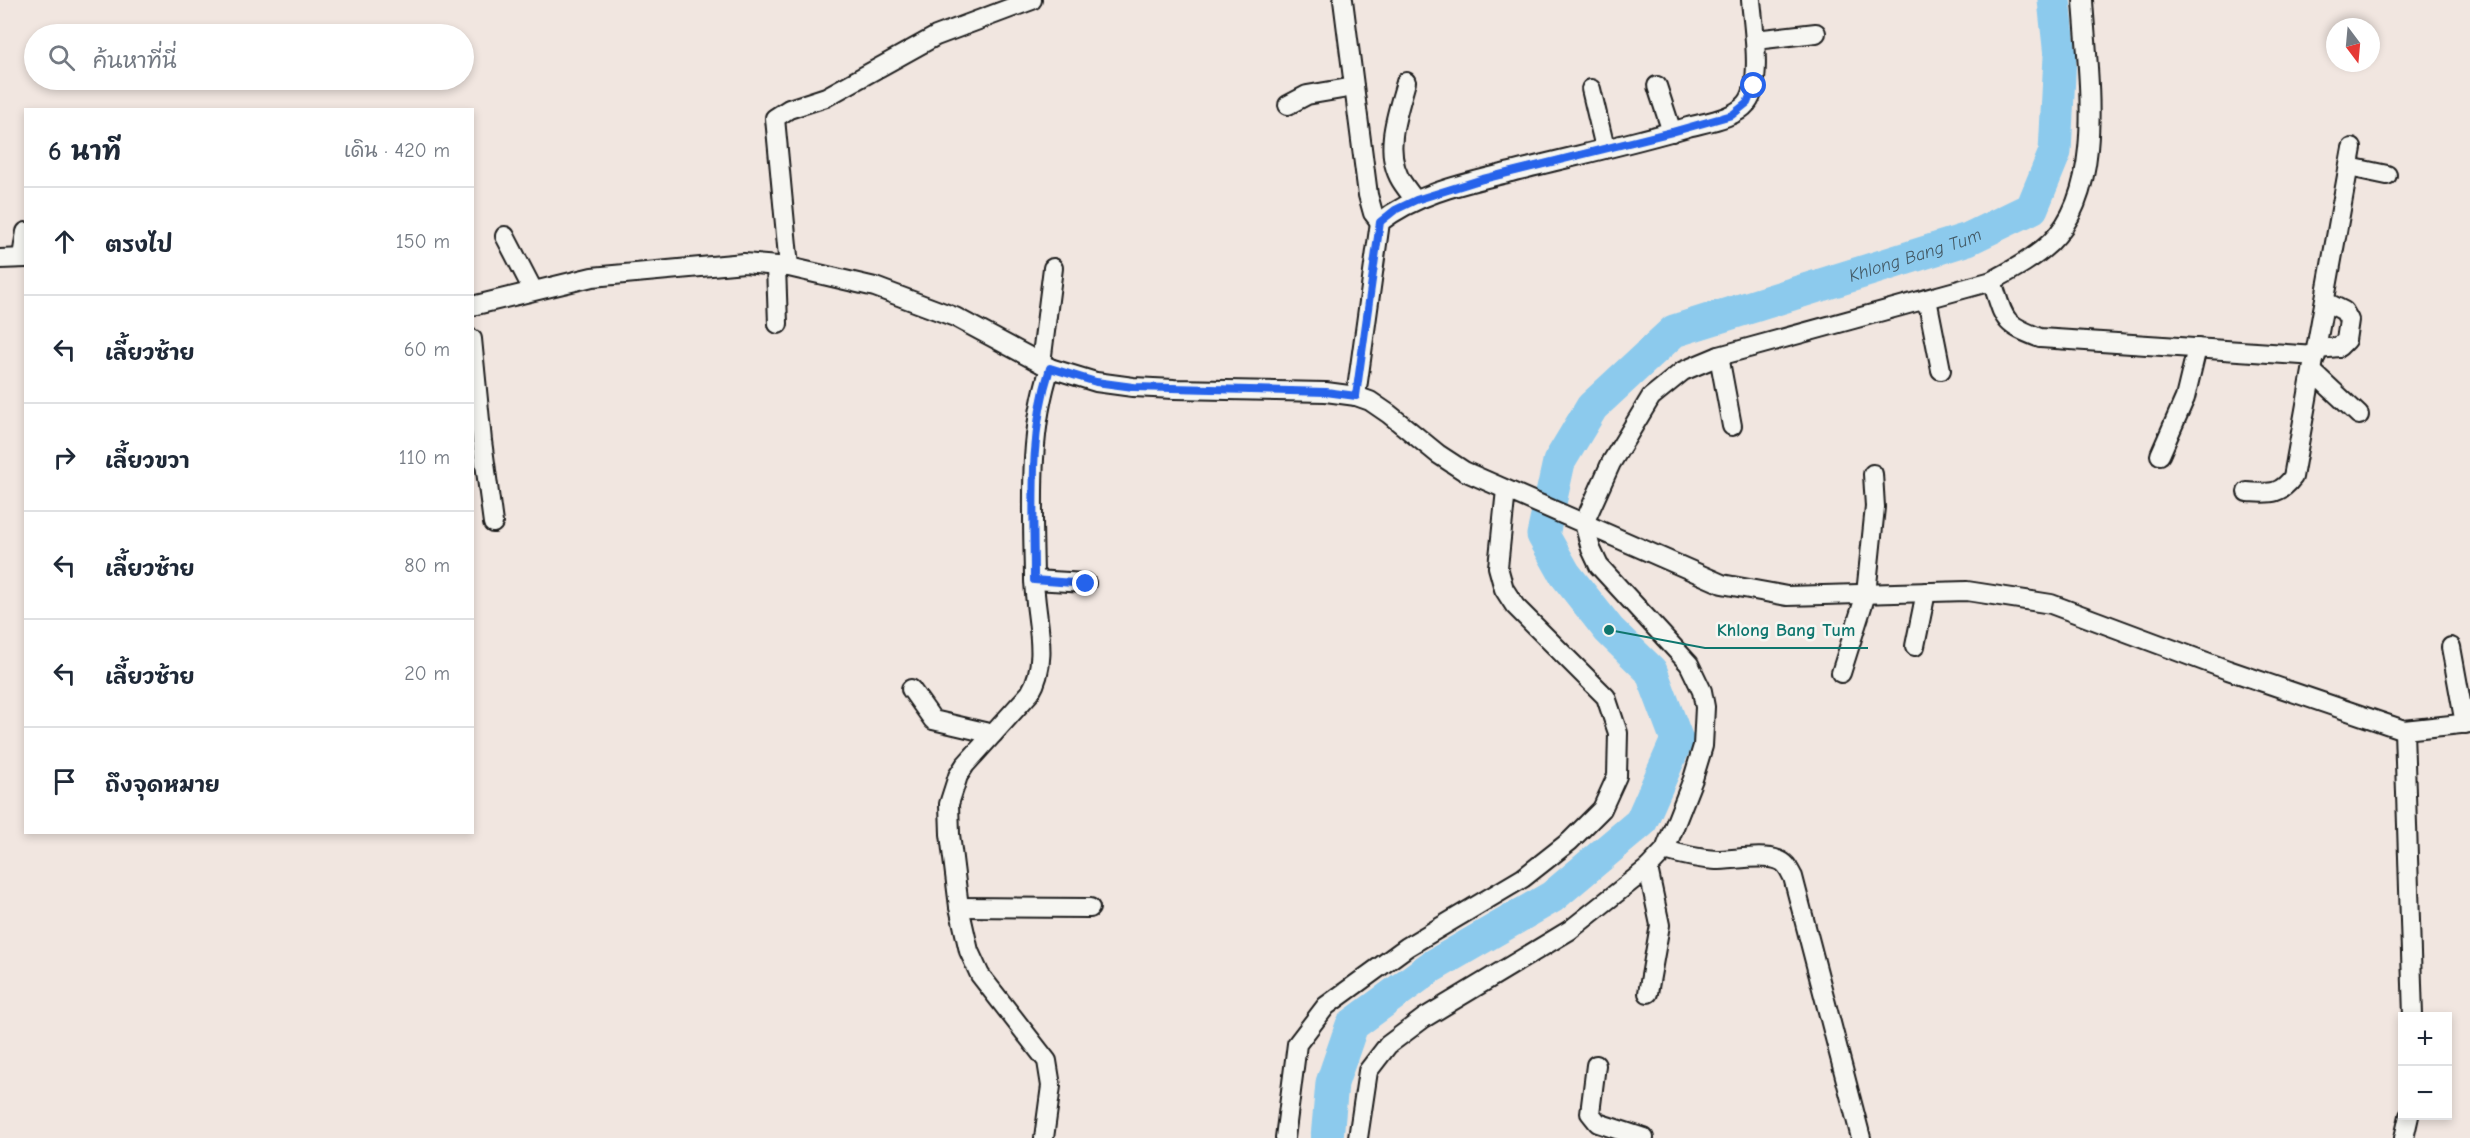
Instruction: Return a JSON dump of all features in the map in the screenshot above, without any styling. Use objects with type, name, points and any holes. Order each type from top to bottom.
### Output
[{"type":"street","points":[[778,324],[783,267],[774,118],[789,109],[826,98],[936,36],[1032,0]]},
{"type":"street","points":[[1343,0],[1368,195],[1373,213],[1380,222]]},
{"type":"street","points":[[1356,396],[1380,222],[1395,210],[1416,200],[1483,179],[1732,115],[1747,103],[1754,86],[1755,40],[1751,0]]},
{"type":"street","points":[[1358,1138],[1368,1071],[1388,1045],[1424,1018],[1570,930],[1648,868],[1665,850],[1693,779],[1703,746],[1705,707],[1702,691],[1689,664],[1599,566],[1580,521],[1611,463],[1651,397],[1683,371],[1719,356],[1992,282],[2051,242],[2067,220],[2078,198],[2087,164],[2089,127],[2083,0]]},
{"type":"street","points":[[1755,40],[1816,33]]},
{"type":"street","points":[[1406,82],[1393,128],[1392,156],[1399,178],[1416,200]]},
{"type":"street","points":[[1288,105],[1307,95],[1354,87]]},
{"type":"street","points":[[1657,87],[1672,132]]},
{"type":"street","points":[[1591,90],[1605,148]]},
{"type":"street","points":[[2247,492],[2275,493],[2285,488],[2293,477],[2316,359],[2352,148]]},
{"type":"street","points":[[2349,167],[2387,175]]},
{"type":"street","points":[[505,236],[533,290]]},
{"type":"street","points":[[0,259],[24,257]]},
{"type":"street","points":[[474,305],[533,290],[602,276],[744,263],[783,267],[875,287],[987,333],[1045,365],[1096,382],[1133,387],[1326,392],[1356,396],[1370,401],[1389,414],[1438,454],[1464,471],[1722,584],[1786,596],[1967,591],[2051,604],[2228,670],[2404,730],[2468,724],[2451,647]]},
{"type":"street","points":[[1044,1138],[1051,1086],[1047,1061],[980,975],[969,951],[959,907],[950,834],[950,804],[958,776],[1038,681],[1041,663],[1034,580],[1034,446],[1045,365],[1053,268]]},
{"type":"street","points":[[1992,282],[2003,316],[2013,328],[2040,338],[2197,348],[2316,359],[2339,347],[2346,340],[2349,320],[2344,311],[2326,302]]},
{"type":"street","points":[[1927,299],[1941,370]]},
{"type":"street","points":[[2160,455],[2185,398],[2197,348]]},
{"type":"street","points":[[1719,356],[1732,426]]},
{"type":"street","points":[[474,359],[493,523]]},
{"type":"street","points":[[2316,359],[2359,415]]},
{"type":"street","points":[[1841,673],[1866,594],[1875,507],[1873,474]]},
{"type":"street","points":[[1285,1138],[1297,1044],[1326,1006],[1407,947],[1523,878],[1570,842],[1602,809],[1617,776],[1618,734],[1606,697],[1515,606],[1504,589],[1498,567],[1512,493]]},
{"type":"street","points":[[1034,580],[1086,584]]},
{"type":"street","points":[[1915,646],[1926,592]]},
{"type":"street","points":[[911,689],[933,720],[993,734]]},
{"type":"street","points":[[2404,730],[2413,1012]]},
{"type":"street","points":[[1665,850],[1694,858],[1778,859],[1787,865],[1793,878],[1861,1138]]},
{"type":"street","points":[[1648,868],[1660,925],[1648,993]]},
{"type":"street","points":[[959,907],[1090,908]]},
{"type":"street","points":[[1596,1065],[1590,1113],[1598,1123],[1642,1138]]},
{"type":"street","points":[[2404,1138],[2408,1120]]},
{"type":"waterway","name":"Khlong Bang Tum","points":[[1327,1138],[1332,1083],[1352,1025],[1431,967],[1552,897],[1641,822],[1677,740],[1651,671],[1609,630],[1565,574],[1543,535],[1559,462],[1592,407],[1674,331],[1968,239],[2032,208],[2055,152],[2060,56],[2054,0]]},
{"type":"place","name":"Khlong Bang Tum","points":[[1609,630]]},
{"type":"route","points":[[1086,584],[1034,580],[1034,446],[1040,398],[1050,368],[1096,382],[1133,387],[1174,390],[1326,392],[1356,396],[1380,222],[1395,210],[1416,200],[1483,179],[1732,115],[1747,103],[1754,86]]}]
